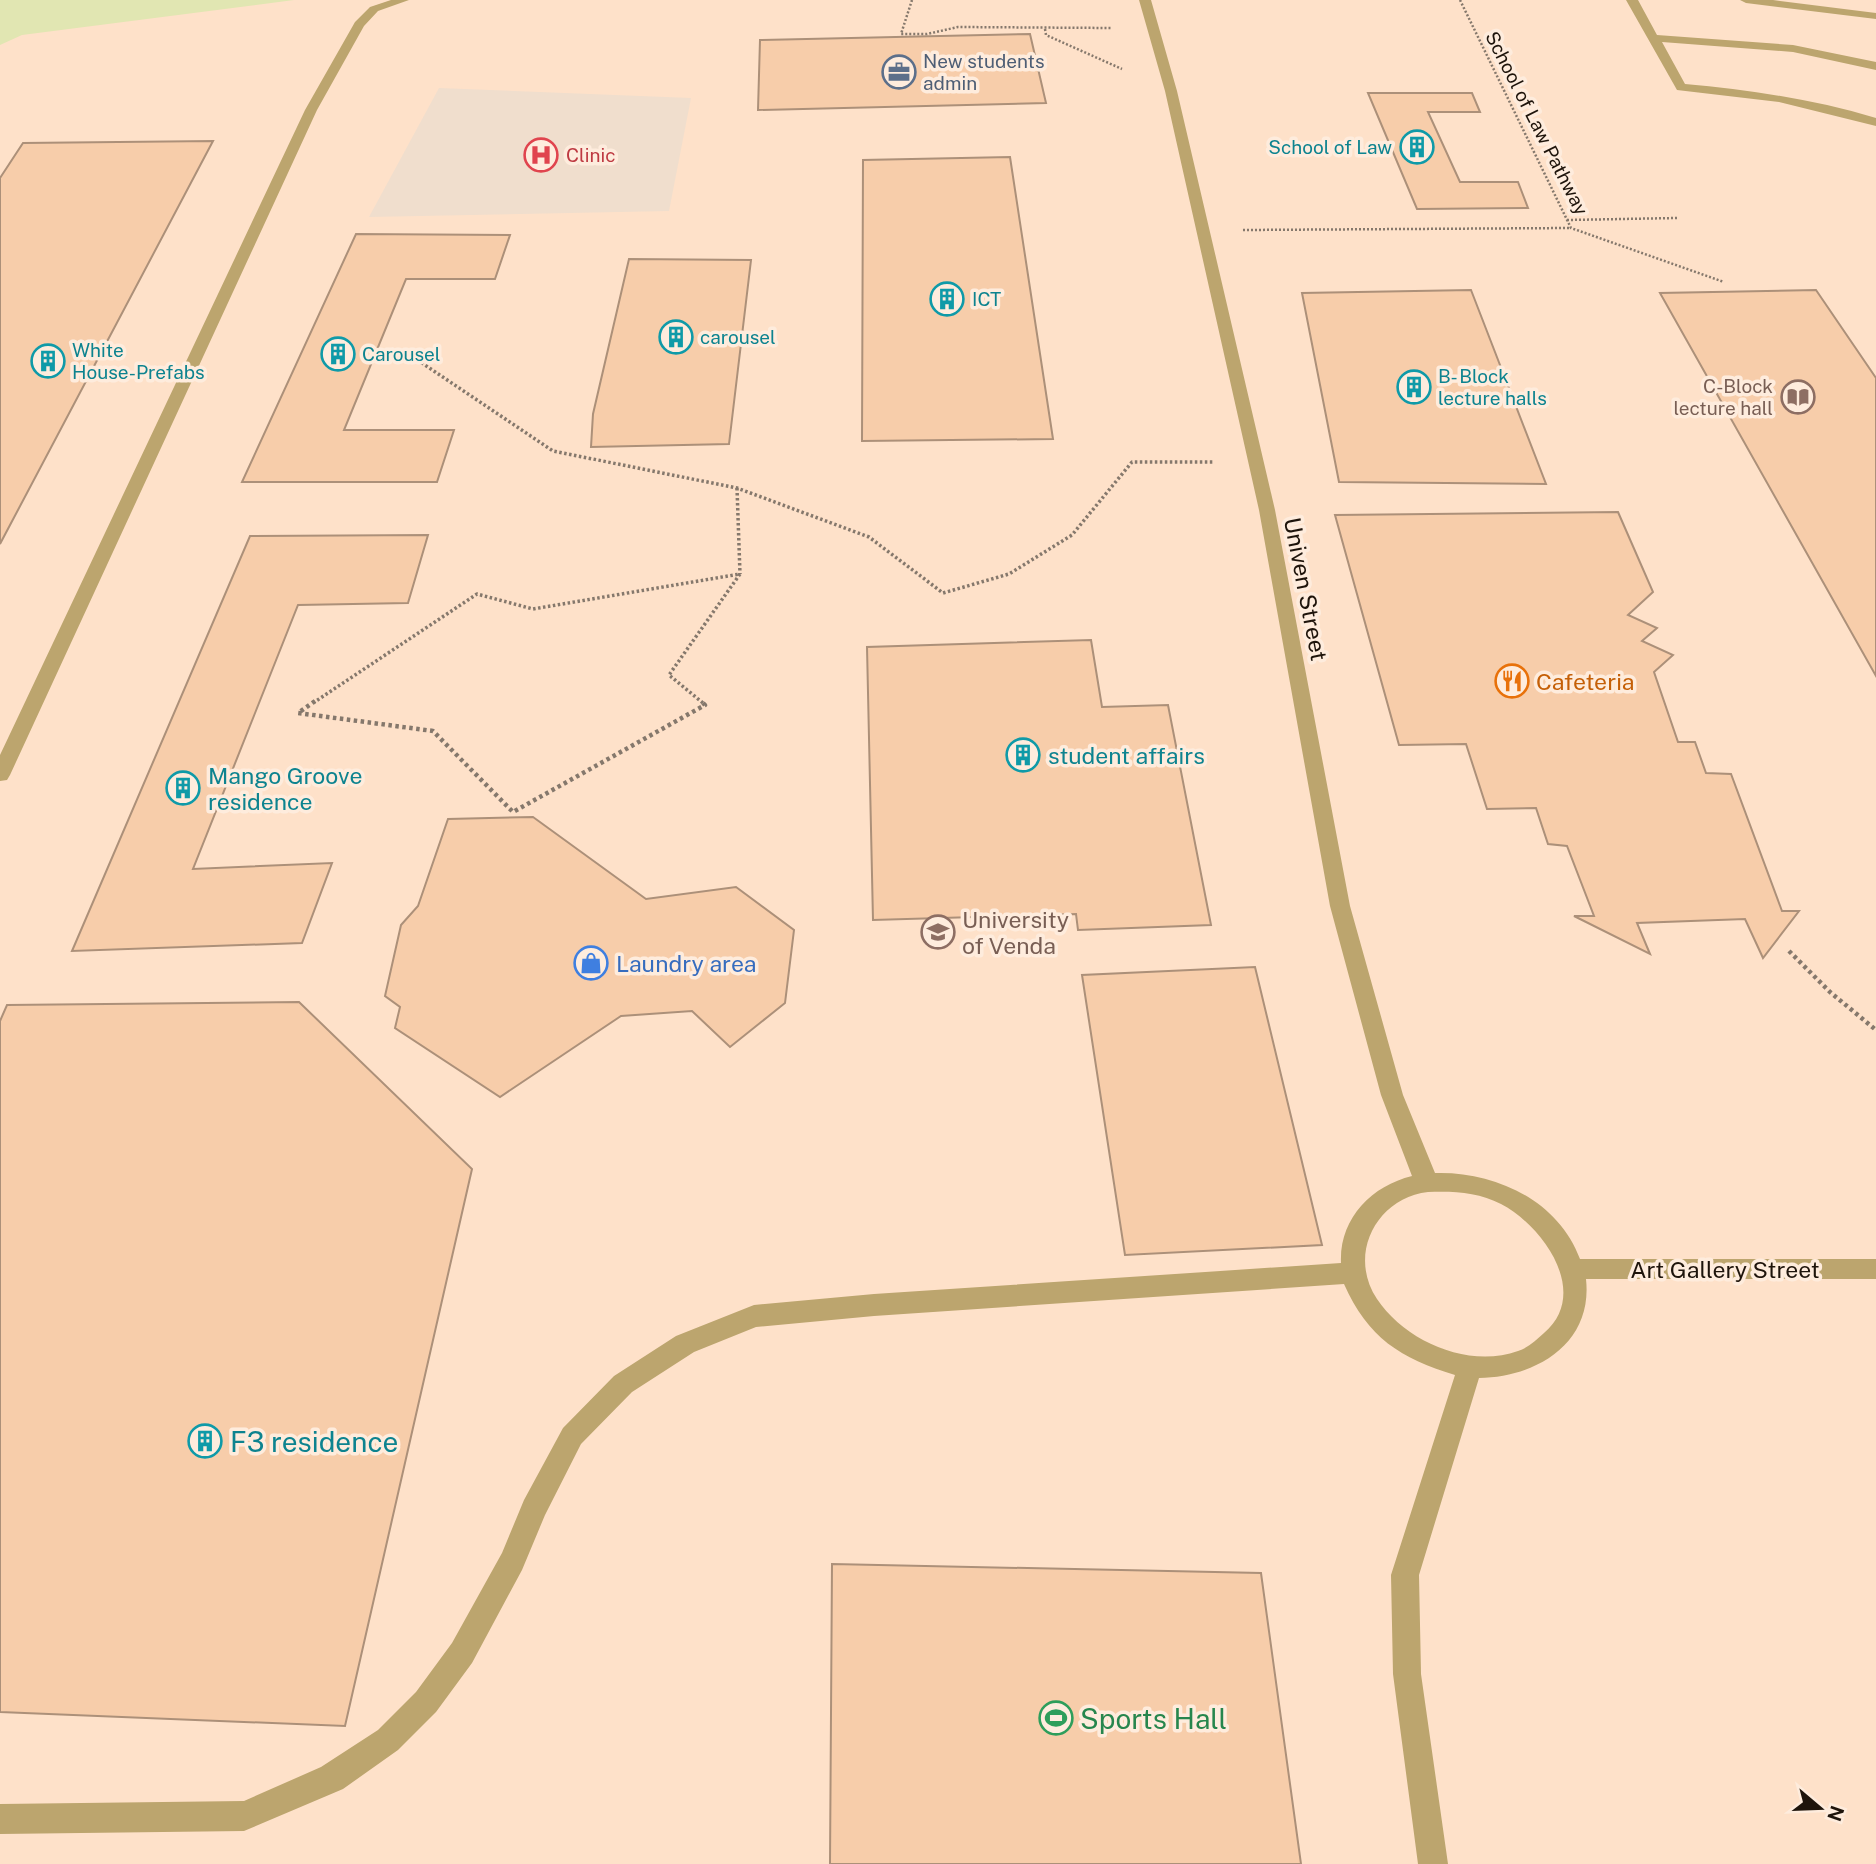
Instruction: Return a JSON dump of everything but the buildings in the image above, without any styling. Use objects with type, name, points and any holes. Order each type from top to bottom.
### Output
[{"type":"lane","points":[[0,775],[316,100],[359,24],[374,9],[403,0]]},
{"type":"lane","name":"Univen Street","points":[[1145,0],[1171,91],[1255,462],[1340,906],[1392,1096],[1427,1183]]},
{"type":"lane","points":[[1632,0],[1681,87],[1770,95],[1829,107],[1876,122]]},
{"type":"lane","points":[[1746,0],[1876,16]]},
{"type":"lane","points":[[1652,38],[1779,47],[1876,66]]},
{"type":"lane","points":[[1457,1182],[1487,1188],[1516,1201],[1542,1220],[1562,1243],[1573,1269],[1576,1296],[1570,1321],[1555,1342],[1532,1358],[1503,1367],[1470,1367],[1437,1360],[1407,1345],[1381,1324],[1363,1299],[1353,1273],[1353,1246],[1361,1222],[1377,1203],[1400,1189],[1427,1183],[1457,1182]]},
{"type":"lane","name":"Art Gallery Street","points":[[1573,1269],[1876,1269]]},
{"type":"lane","points":[[0,1819],[244,1816],[332,1777],[377,1748],[426,1702],[462,1653],[512,1561],[534,1509],[572,1436],[623,1384],[685,1344],[754,1316],[874,1305],[1353,1273]]},
{"type":"lane","points":[[1433,1864],[1407,1674],[1405,1575],[1470,1367]]},
{"type":"path","points":[[912,0],[901,34],[927,34],[958,27],[1153,27]]},
{"type":"path","name":"School of Law Pathway","points":[[1460,0],[1571,228],[1724,282]]},
{"type":"path","points":[[1045,29],[1046,35],[1171,91]]},
{"type":"path","points":[[1567,220],[1677,218]]},
{"type":"path","points":[[1202,230],[1571,228]]},
{"type":"path","points":[[413,357],[553,452],[737,488],[869,537],[943,593],[1009,574],[1072,535],[1132,462],[1255,462]]},
{"type":"path","points":[[737,488],[740,574],[669,675],[705,705],[513,812],[433,732],[298,713],[477,594],[533,609],[740,574]]},
{"type":"path","points":[[1789,951],[1830,992],[1876,1030]]},
{"type":"shaded area","name":"University of Venda","points":[[0,0],[1876,0],[1876,1864],[0,1864]]},
{"type":"shaded area","name":"Clinic","points":[[439,88],[691,98],[669,211],[369,217]]},
{"type":"green space","points":[[0,0],[294,0],[22,35],[0,45]]},
{"type":"place","name":"New students admin","points":[[899,72]]},
{"type":"place","name":"School of Law","points":[[1417,147]]},
{"type":"place","name":"Clinic","points":[[541,155]]},
{"type":"place","name":"ICT","points":[[947,299]]},
{"type":"place","name":"carousel","points":[[676,337]]},
{"type":"place","name":"Carousel","points":[[338,354]]},
{"type":"place","name":"White House-Prefabs","points":[[48,361]]},
{"type":"place","name":"B- Block lecture halls","points":[[1414,387]]},
{"type":"place","name":"C-Block lecture hall","points":[[1798,397]]},
{"type":"place","name":"Cafeteria","points":[[1512,681]]},
{"type":"place","name":"student affairs","points":[[1023,755]]},
{"type":"place","name":"Mango Groove residence","points":[[183,788]]},
{"type":"place","name":"University of Venda","points":[[938,932]]},
{"type":"place","name":"Laundry area","points":[[591,963]]},
{"type":"place","name":"F3 residence","points":[[205,1441]]},
{"type":"place","name":"Sports Hall","points":[[1056,1718]]}]
